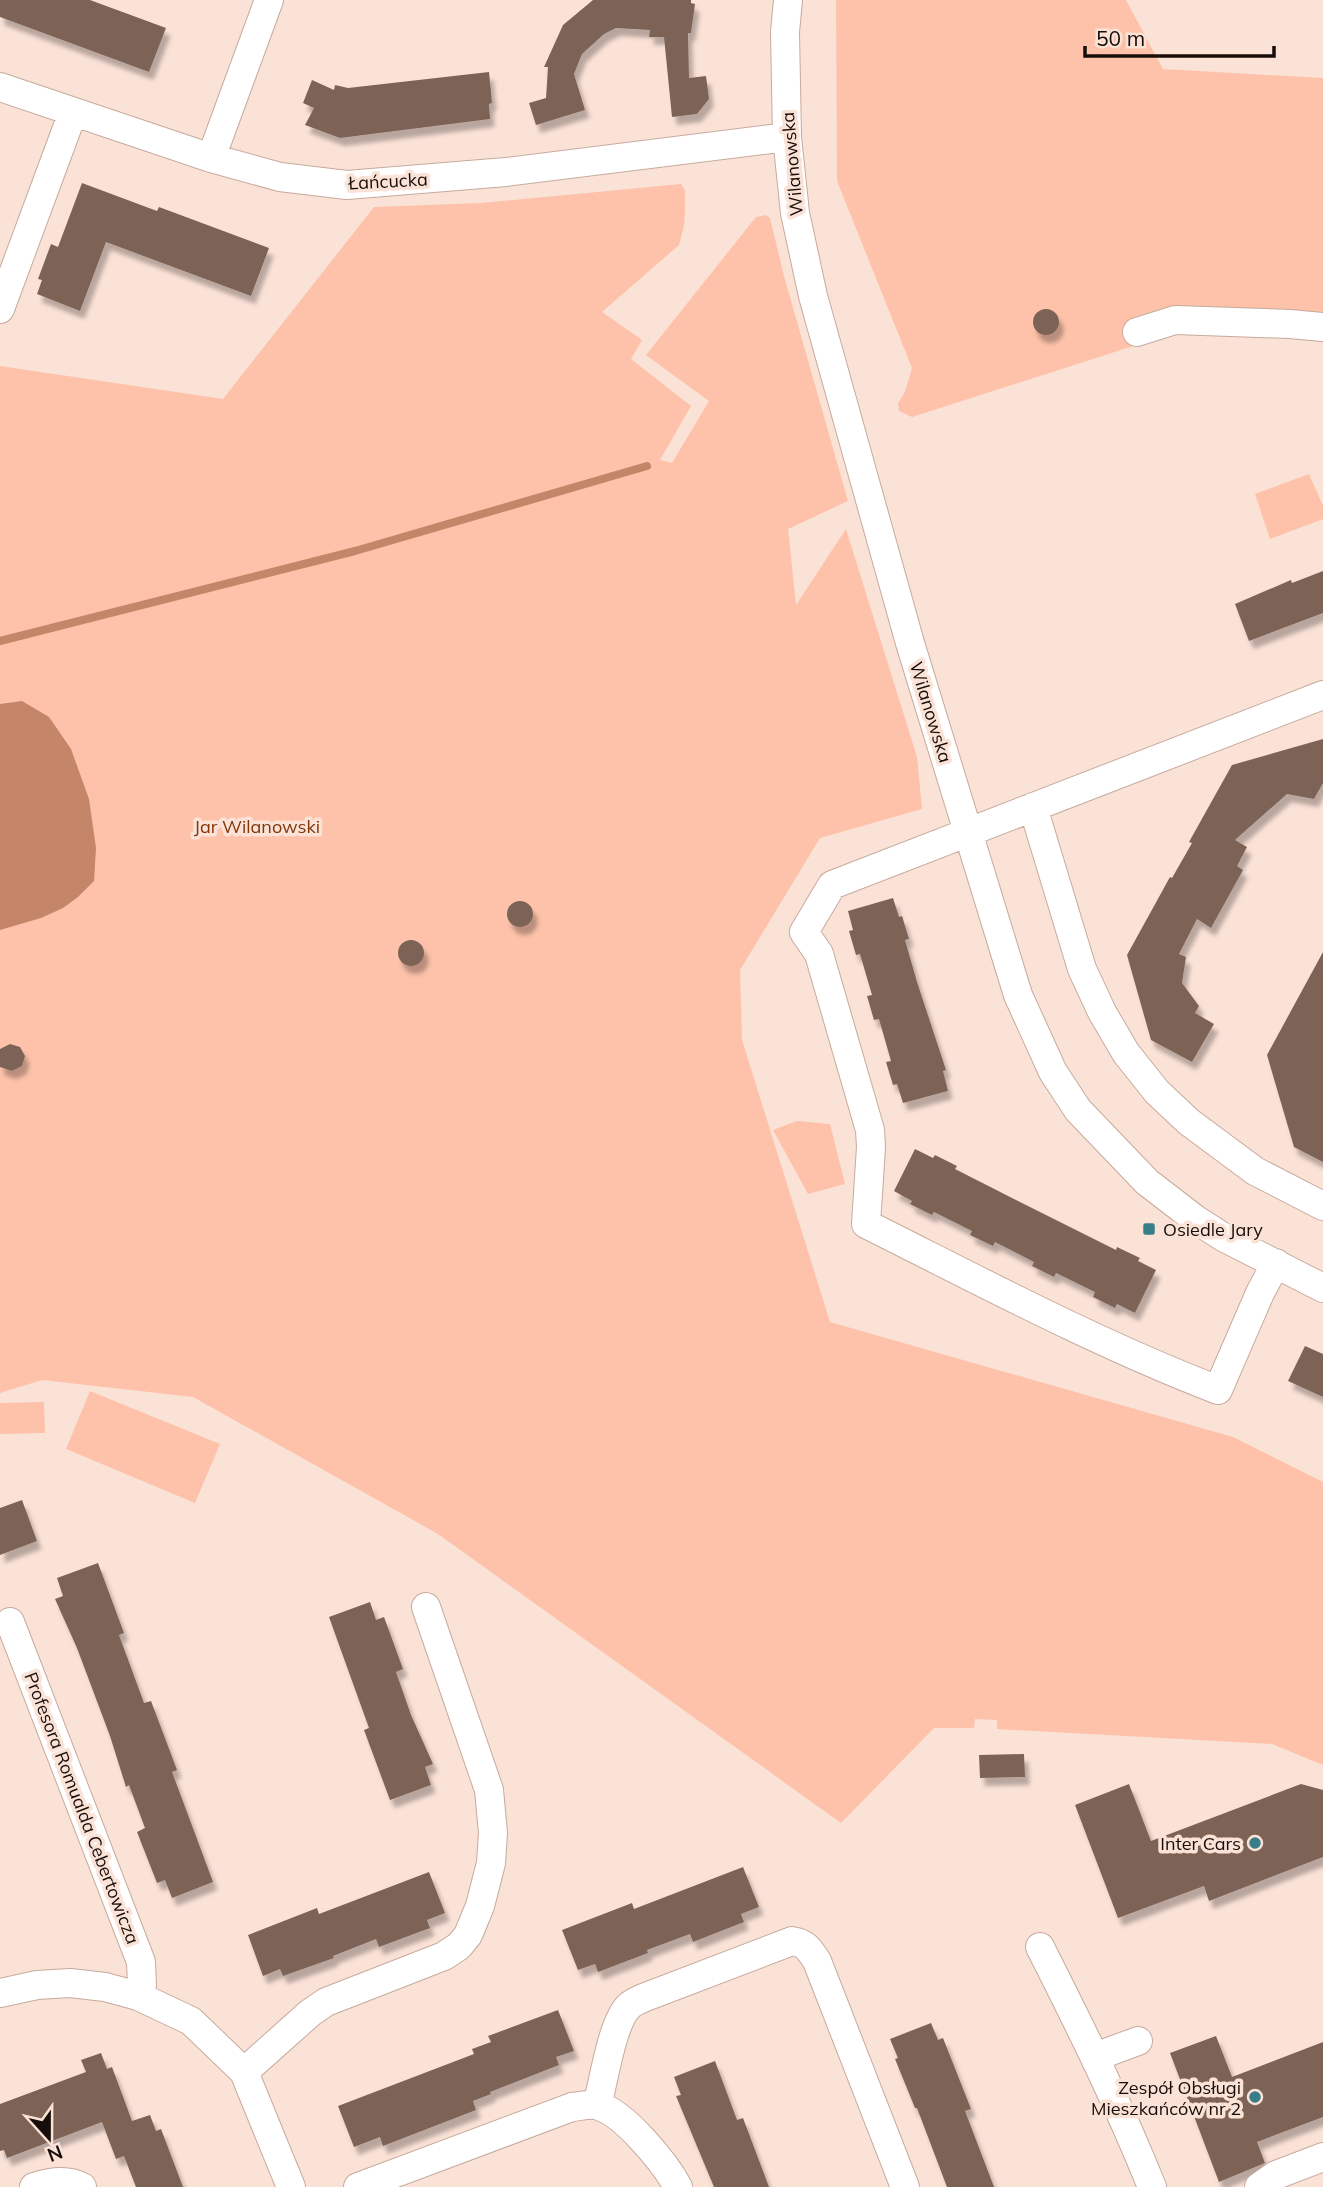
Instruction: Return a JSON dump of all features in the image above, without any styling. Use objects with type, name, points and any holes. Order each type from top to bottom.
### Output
[{"type":"street","points":[[211,158],[270,0]]},
{"type":"street","name":"Wilanowska","points":[[788,0],[785,32],[787,137],[795,212],[813,296],[910,643],[1018,995],[1054,1072],[1078,1110],[1147,1182],[1223,1237],[1323,1288]]},
{"type":"street","name":"Łańcucka","points":[[0,87],[211,158],[280,177],[347,185],[506,172],[787,137]]},
{"type":"street","points":[[0,309],[73,112]]},
{"type":"street","points":[[1137,332],[1175,320],[1323,327]]},
{"type":"street","points":[[1276,1263],[1217,1390],[1152,1365],[866,1224],[870,1130],[819,954],[804,932],[832,885],[1323,695]]},
{"type":"street","points":[[1033,807],[1082,968],[1102,1012],[1126,1053],[1157,1092],[1189,1122],[1255,1171],[1323,1206]]},
{"type":"street","points":[[244,2072],[326,2002],[444,1956],[468,1935],[480,1906],[494,1846],[489,1790],[426,1607]]},
{"type":"street","name":"Profesora Romualda Cebertowicza","points":[[10,1622],[141,1962],[142,1985],[138,1996]]},
{"type":"street","points":[[597,2105],[621,2017],[630,2005],[792,1941],[803,1943],[817,1961],[905,2187]]},
{"type":"street","points":[[1040,1947],[1095,2057],[1152,2187]]},
{"type":"street","points":[[0,1993],[37,1985],[70,1983],[105,1987],[138,1996],[191,2021],[244,2072],[290,2187]]},
{"type":"street","points":[[1095,2057],[1138,2041]]},
{"type":"street","points":[[358,2187],[572,2106],[597,2105],[618,2115],[631,2128],[670,2173],[678,2187]]},
{"type":"street","points":[[1259,2187],[1276,2175],[1323,2157]]},
{"type":"street","points":[[34,2187],[57,2182],[82,2187]]},
{"type":"green space","points":[[836,0],[1126,0],[1163,69],[1323,78],[1323,340],[1177,332],[912,417],[899,411],[898,403],[905,392],[912,368],[837,181]]},
{"type":"green space","name":"Jar Wilanowski","points":[[681,184],[685,190],[685,210],[679,245],[602,312],[642,340],[631,359],[691,406],[660,460],[672,463],[709,401],[646,355],[756,217],[766,215],[770,218],[848,501],[788,529],[796,605],[846,529],[917,757],[922,809],[820,838],[740,970],[742,1040],[830,1322],[1233,1437],[1323,1482],[1323,1765],[1272,1744],[997,1729],[997,1720],[975,1719],[974,1728],[934,1728],[841,1823],[438,1534],[193,1397],[42,1380],[0,1393],[0,366],[223,399],[374,207],[481,203]]},
{"type":"green space","points":[[1309,474],[1323,506],[1323,519],[1270,539],[1255,494]]},
{"type":"green space","points":[[797,1121],[830,1124],[845,1184],[808,1194],[773,1130]]},
{"type":"green space","points":[[90,1391],[220,1444],[195,1503],[66,1449]]},
{"type":"green space","points":[[44,1402],[45,1433],[0,1434],[0,1403]]},
{"type":"shaded area","points":[[22,701],[49,717],[71,749],[89,799],[96,848],[94,881],[63,908],[41,918],[0,930],[0,704]]},
{"type":"building","points":[[0,0],[90,0],[166,28],[149,72],[0,17]]},
{"type":"building","points":[[593,0],[691,0],[691,3],[695,4],[691,33],[688,33],[689,78],[706,76],[709,99],[697,114],[672,117],[664,37],[649,37],[650,30],[616,28],[604,34],[582,54],[574,74],[585,110],[536,125],[529,103],[546,98],[548,67],[544,67],[563,25]]},
{"type":"building","points":[[489,72],[492,103],[489,104],[490,119],[340,138],[305,125],[314,108],[303,103],[312,80],[334,90],[335,85],[348,88]]},
{"type":"building","points":[[82,183],[157,211],[159,207],[269,248],[251,296],[106,242],[80,311],[37,294],[42,280],[38,279],[51,244],[58,247]]},
{"type":"building","points":[[1046,309],[1055,313],[1059,322],[1055,331],[1046,335],[1037,331],[1033,322],[1037,313]]},
{"type":"building","points":[[1323,571],[1323,613],[1249,641],[1235,604],[1291,580],[1292,583]]},
{"type":"building","points":[[1323,739],[1323,783],[1314,799],[1287,794],[1235,840],[1247,847],[1237,866],[1243,870],[1211,928],[1197,919],[1179,954],[1186,957],[1182,983],[1199,1006],[1195,1013],[1214,1024],[1192,1062],[1151,1040],[1127,955],[1192,843],[1189,842],[1232,765]]},
{"type":"building","points":[[893,898],[909,939],[905,940],[946,1070],[943,1071],[948,1091],[903,1103],[897,1084],[893,1085],[886,1062],[891,1061],[879,1019],[874,1020],[867,996],[872,995],[860,954],[856,955],[849,931],[853,930],[848,911]]},
{"type":"building","points":[[520,901],[529,905],[533,914],[529,923],[520,927],[511,923],[507,914],[511,905]]},
{"type":"building","points":[[411,940],[420,944],[424,953],[420,962],[411,966],[402,962],[398,953],[402,944]]},
{"type":"building","points":[[1323,952],[1323,1162],[1294,1147],[1267,1055]]},
{"type":"building","points":[[10,1044],[20,1047],[25,1056],[22,1066],[12,1071],[0,1067],[0,1049]]},
{"type":"building","points":[[915,1149],[933,1158],[935,1155],[957,1166],[955,1169],[1016,1200],[1116,1250],[1117,1247],[1140,1258],[1138,1261],[1156,1270],[1135,1313],[1117,1304],[1115,1308],[1093,1297],[1095,1292],[1056,1273],[1054,1277],[1032,1266],[1034,1262],[995,1242],[993,1246],[970,1235],[972,1231],[934,1212],[932,1215],[910,1204],[912,1201],[894,1191]]},
{"type":"building","points":[[1305,1346],[1323,1354],[1323,1397],[1288,1381]]},
{"type":"building","points":[[22,1500],[37,1541],[0,1555],[0,1508]]},
{"type":"building","points":[[98,1563],[124,1633],[119,1635],[144,1703],[151,1701],[177,1770],[172,1772],[213,1882],[172,1898],[165,1880],[157,1883],[137,1832],[145,1828],[129,1785],[126,1787],[77,1648],[55,1599],[63,1596],[57,1578]]},
{"type":"building","points":[[370,1602],[376,1620],[384,1617],[403,1669],[396,1672],[411,1715],[433,1764],[425,1767],[431,1785],[390,1800],[364,1730],[369,1728],[329,1617]]},
{"type":"building","points":[[1024,1754],[1025,1777],[980,1778],[979,1755]]},
{"type":"building","points":[[1129,1784],[1151,1841],[1301,1784],[1323,1790],[1323,1857],[1209,1901],[1204,1886],[1118,1918],[1075,1805]]},
{"type":"building","points":[[743,1867],[759,1907],[741,1914],[744,1922],[693,1942],[690,1934],[598,1972],[595,1964],[578,1970],[562,1930],[632,1903],[634,1909]]},
{"type":"building","points":[[429,1872],[445,1913],[427,1920],[430,1928],[379,1947],[376,1939],[333,1956],[334,1958],[283,1976],[280,1969],[263,1976],[248,1935],[317,1908],[319,1914]]},
{"type":"building","points":[[558,2010],[574,2051],[556,2057],[559,2065],[473,2101],[476,2110],[383,2146],[380,2137],[354,2147],[338,2106],[474,2054],[472,2049],[491,2042],[488,2036]]},
{"type":"building","points":[[931,2023],[938,2040],[943,2038],[971,2109],[965,2111],[994,2187],[947,2187],[895,2059],[898,2058],[890,2039]]},
{"type":"building","name":"Zespół Obsługi Mieszkańców nr 2","points":[[1216,2036],[1232,2077],[1323,2042],[1323,2117],[1257,2142],[1265,2163],[1219,2182],[1170,2053]]},
{"type":"building","points":[[101,2053],[107,2069],[112,2067],[132,2121],[150,2115],[156,2131],[161,2129],[183,2187],[136,2187],[124,2156],[116,2159],[102,2122],[7,2158],[4,2150],[0,2151],[0,2104],[86,2072],[81,2060]]},
{"type":"building","points":[[715,2061],[737,2120],[743,2118],[769,2187],[714,2187],[676,2096],[681,2095],[674,2077]]},
{"type":"waterway","points":[[0,641],[355,551],[647,466]]},
{"type":"place","name":"Osiedle Jary","points":[[1149,1229]]},
{"type":"place","name":"Inter Cars","points":[[1255,1843]]},
{"type":"place","name":"Zespół Obsługi Mieszkańców nr 2","points":[[1255,2097]]}]
